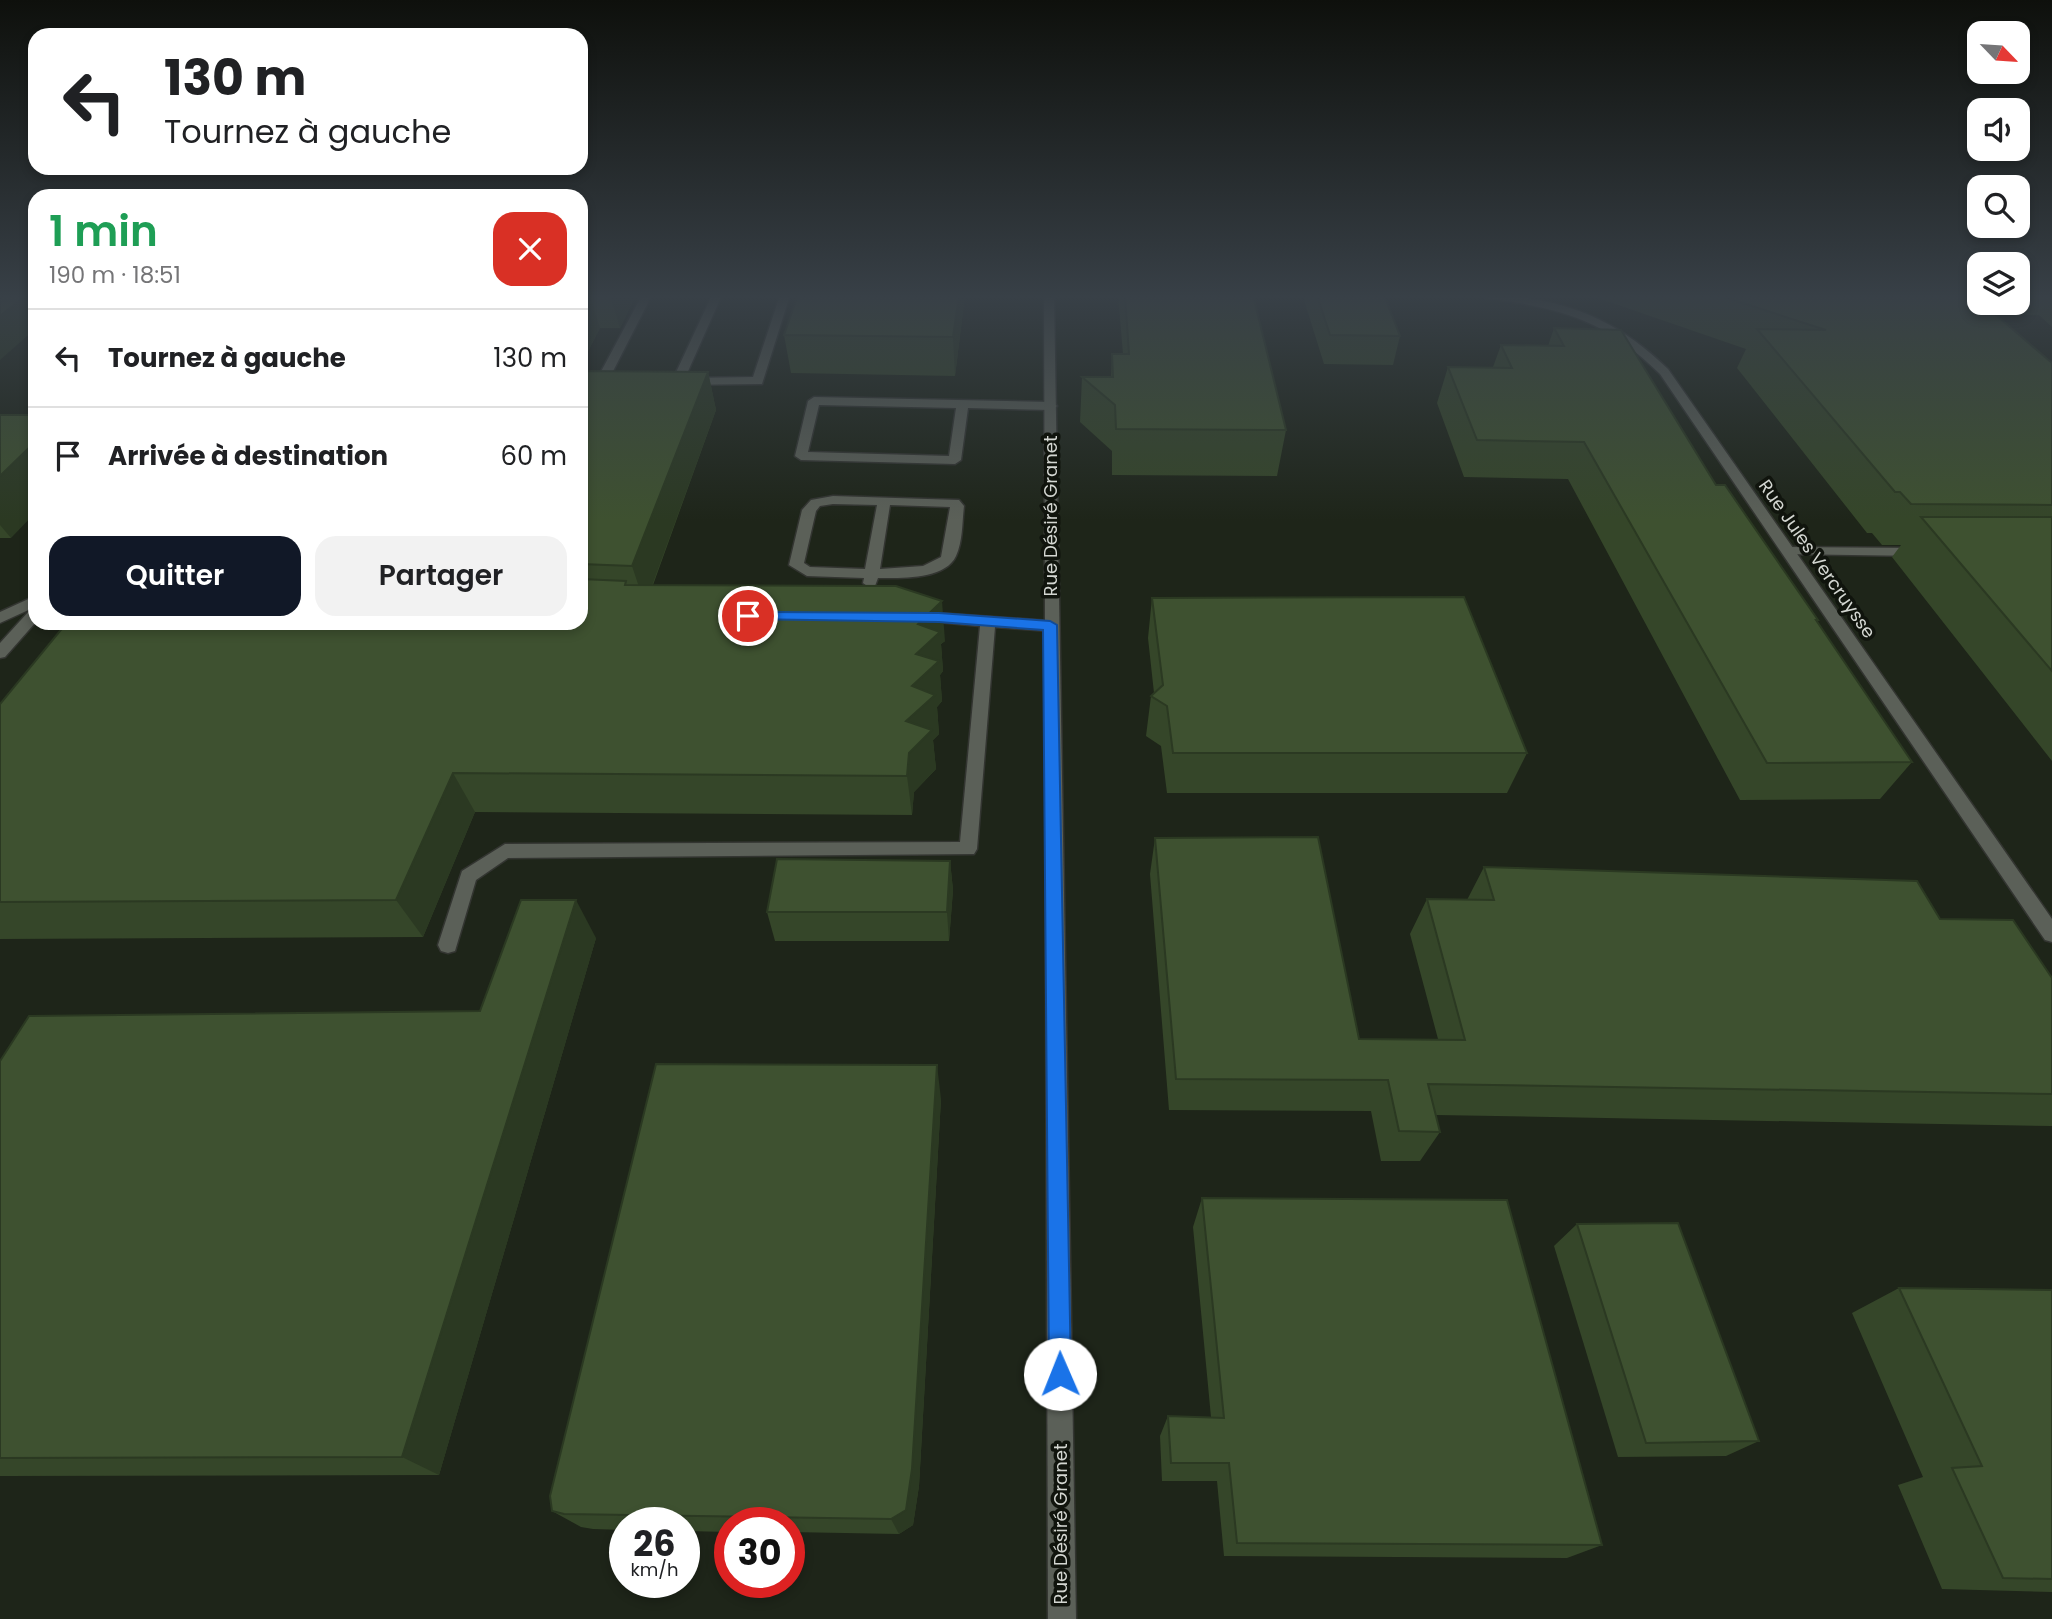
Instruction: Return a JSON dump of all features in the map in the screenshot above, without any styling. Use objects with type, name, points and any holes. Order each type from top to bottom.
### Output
[{"type":"street","points":[[607,371],[602,381],[627,381]]},
{"type":"street","points":[[677,371],[672,381],[758,381],[761,371]]},
{"type":"street","name":"Rue Désiré Granet","points":[[1050,371],[1050,625],[1062,1619]]},
{"type":"street","name":"Rue Jules Vercruysse","points":[[1663,371],[2052,934]]},
{"type":"street","points":[[962,405],[954,460],[801,456],[814,401],[1051,406]]},
{"type":"street","points":[[833,500],[884,501],[954,503],[957,506],[949,558],[942,566],[920,572],[807,572],[796,565],[808,510],[816,503],[833,500]]},
{"type":"street","points":[[869,594],[884,501]]},
{"type":"street","points":[[1788,551],[1941,552]]},
{"type":"street","points":[[0,618],[28,604]]},
{"type":"street","points":[[903,617],[1050,625]]},
{"type":"street","points":[[0,653],[28,621]]},
{"type":"street","points":[[448,945],[468,876],[505,851],[968,849],[988,623]]},
{"type":"shaded area","points":[[0,371],[28,371],[28,630],[588,630],[588,371],[2052,371],[2052,1619],[0,1619]]},
{"type":"building","points":[[588,371],[708,372],[632,566],[588,564]]},
{"type":"building","points":[[1113,371],[1271,371],[1286,430],[1116,429],[1115,405],[1082,377],[1113,377]]},
{"type":"building","points":[[1449,371],[1646,371],[1716,485],[1725,485],[1912,762],[1767,763],[1584,442],[1477,440]]},
{"type":"building","points":[[1792,371],[2052,371],[2052,505],[1911,504],[1900,492],[1895,492]]},
{"type":"building","points":[[0,415],[28,415],[28,449],[0,476]]},
{"type":"building","points":[[1921,517],[2052,517],[2052,671]]},
{"type":"building","points":[[588,579],[626,581],[625,585],[896,586],[942,601],[918,624],[940,632],[916,654],[939,661],[912,686],[935,695],[906,721],[932,730],[909,753],[907,776],[453,773],[396,900],[0,902],[0,704],[61,630],[588,630]]},
{"type":"building","points":[[1464,597],[1527,753],[1173,753],[1167,706],[1151,696],[1163,685],[1152,598]]},
{"type":"building","points":[[1318,837],[1359,1039],[1465,1040],[1427,899],[1494,900],[1484,867],[1917,881],[1940,919],[2013,920],[2052,978],[2052,1094],[1428,1084],[1440,1132],[1399,1131],[1388,1080],[1176,1079],[1155,838]]},
{"type":"building","points":[[777,859],[950,861],[947,912],[767,912]]},
{"type":"building","points":[[521,900],[576,900],[402,1457],[0,1458],[0,1061],[29,1016],[480,1011]]},
{"type":"building","points":[[656,1064],[937,1065],[912,1469],[906,1510],[891,1519],[805,1518],[805,1507],[714,1507],[714,1516],[700,1516],[700,1507],[609,1507],[609,1515],[564,1514],[552,1511],[550,1496]]},
{"type":"building","points":[[1202,1198],[1507,1200],[1602,1545],[1237,1543],[1229,1463],[1171,1463],[1168,1416],[1224,1418]]},
{"type":"building","points":[[1678,1223],[1759,1441],[1646,1443],[1577,1224]]},
{"type":"building","points":[[1899,1288],[2052,1290],[2052,1579],[2003,1578],[1952,1468],[1982,1466]]},
{"type":"route","points":[[748,616],[939,617],[988,623],[1050,625],[1060,1374]]}]
